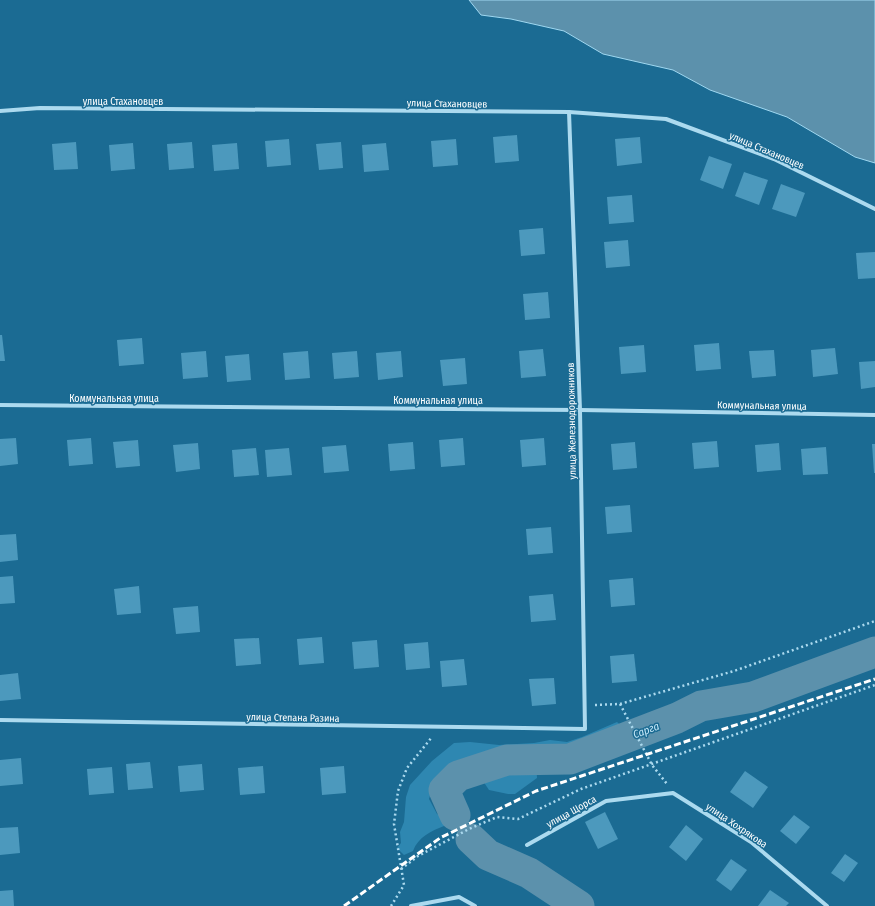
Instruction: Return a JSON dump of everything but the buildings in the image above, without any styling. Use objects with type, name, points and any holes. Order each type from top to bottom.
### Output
[{"type":"street","name":"улица Стахановцев","points":[[0,110],[55,108],[569,112],[666,119],[774,159],[875,209]]},
{"type":"street","name":"улица Железнодорожников","points":[[569,112],[580,410],[585,729]]},
{"type":"street","name":"Коммунальная улица","points":[[0,405],[580,410],[875,416]]},
{"type":"street","name":"улица Степана Разина","points":[[0,720],[585,729]]},
{"type":"street","name":"улица Щорса","points":[[527,845],[606,801],[673,793]]},
{"type":"street","name":"улица Хохрякова","points":[[673,793],[751,842],[827,906]]},
{"type":"street","points":[[411,906],[459,897],[475,906]]},
{"type":"path","points":[[585,705],[620,704],[734,671],[875,621]]},
{"type":"path","points":[[401,869],[418,856],[469,829],[498,817],[518,819],[581,789],[875,685]]},
{"type":"path","points":[[620,704],[652,765],[673,793]]},
{"type":"path","points":[[391,906],[404,885],[394,824],[398,791],[407,768],[440,727]]},
{"type":"shaded area","points":[[469,0],[875,0],[875,163],[855,157],[787,117],[710,90],[673,70],[603,54],[564,31],[511,19],[481,15]]},
{"type":"shaded area","points":[[617,722],[631,736],[628,746],[618,747],[607,743],[598,749],[595,755],[578,760],[557,754],[541,757],[536,760],[537,778],[515,794],[489,790],[481,778],[471,778],[450,790],[451,780],[467,765],[466,760],[455,761],[437,783],[429,799],[437,814],[443,817],[444,826],[430,832],[422,838],[415,846],[413,851],[404,855],[397,848],[401,843],[400,832],[404,822],[406,797],[410,785],[432,761],[454,743],[470,742],[499,745],[534,743],[550,740],[567,742]]},
{"type":"waterway","name":"Сарга","points":[[455,815],[444,790],[458,776],[507,760],[570,759],[677,718],[701,706],[753,697],[875,652]]},
{"type":"waterway","name":"Сарга","points":[[471,839],[488,855],[529,873],[579,906]]},
{"type":"railway","points":[[344,906],[440,838],[536,791],[875,679]]}]
